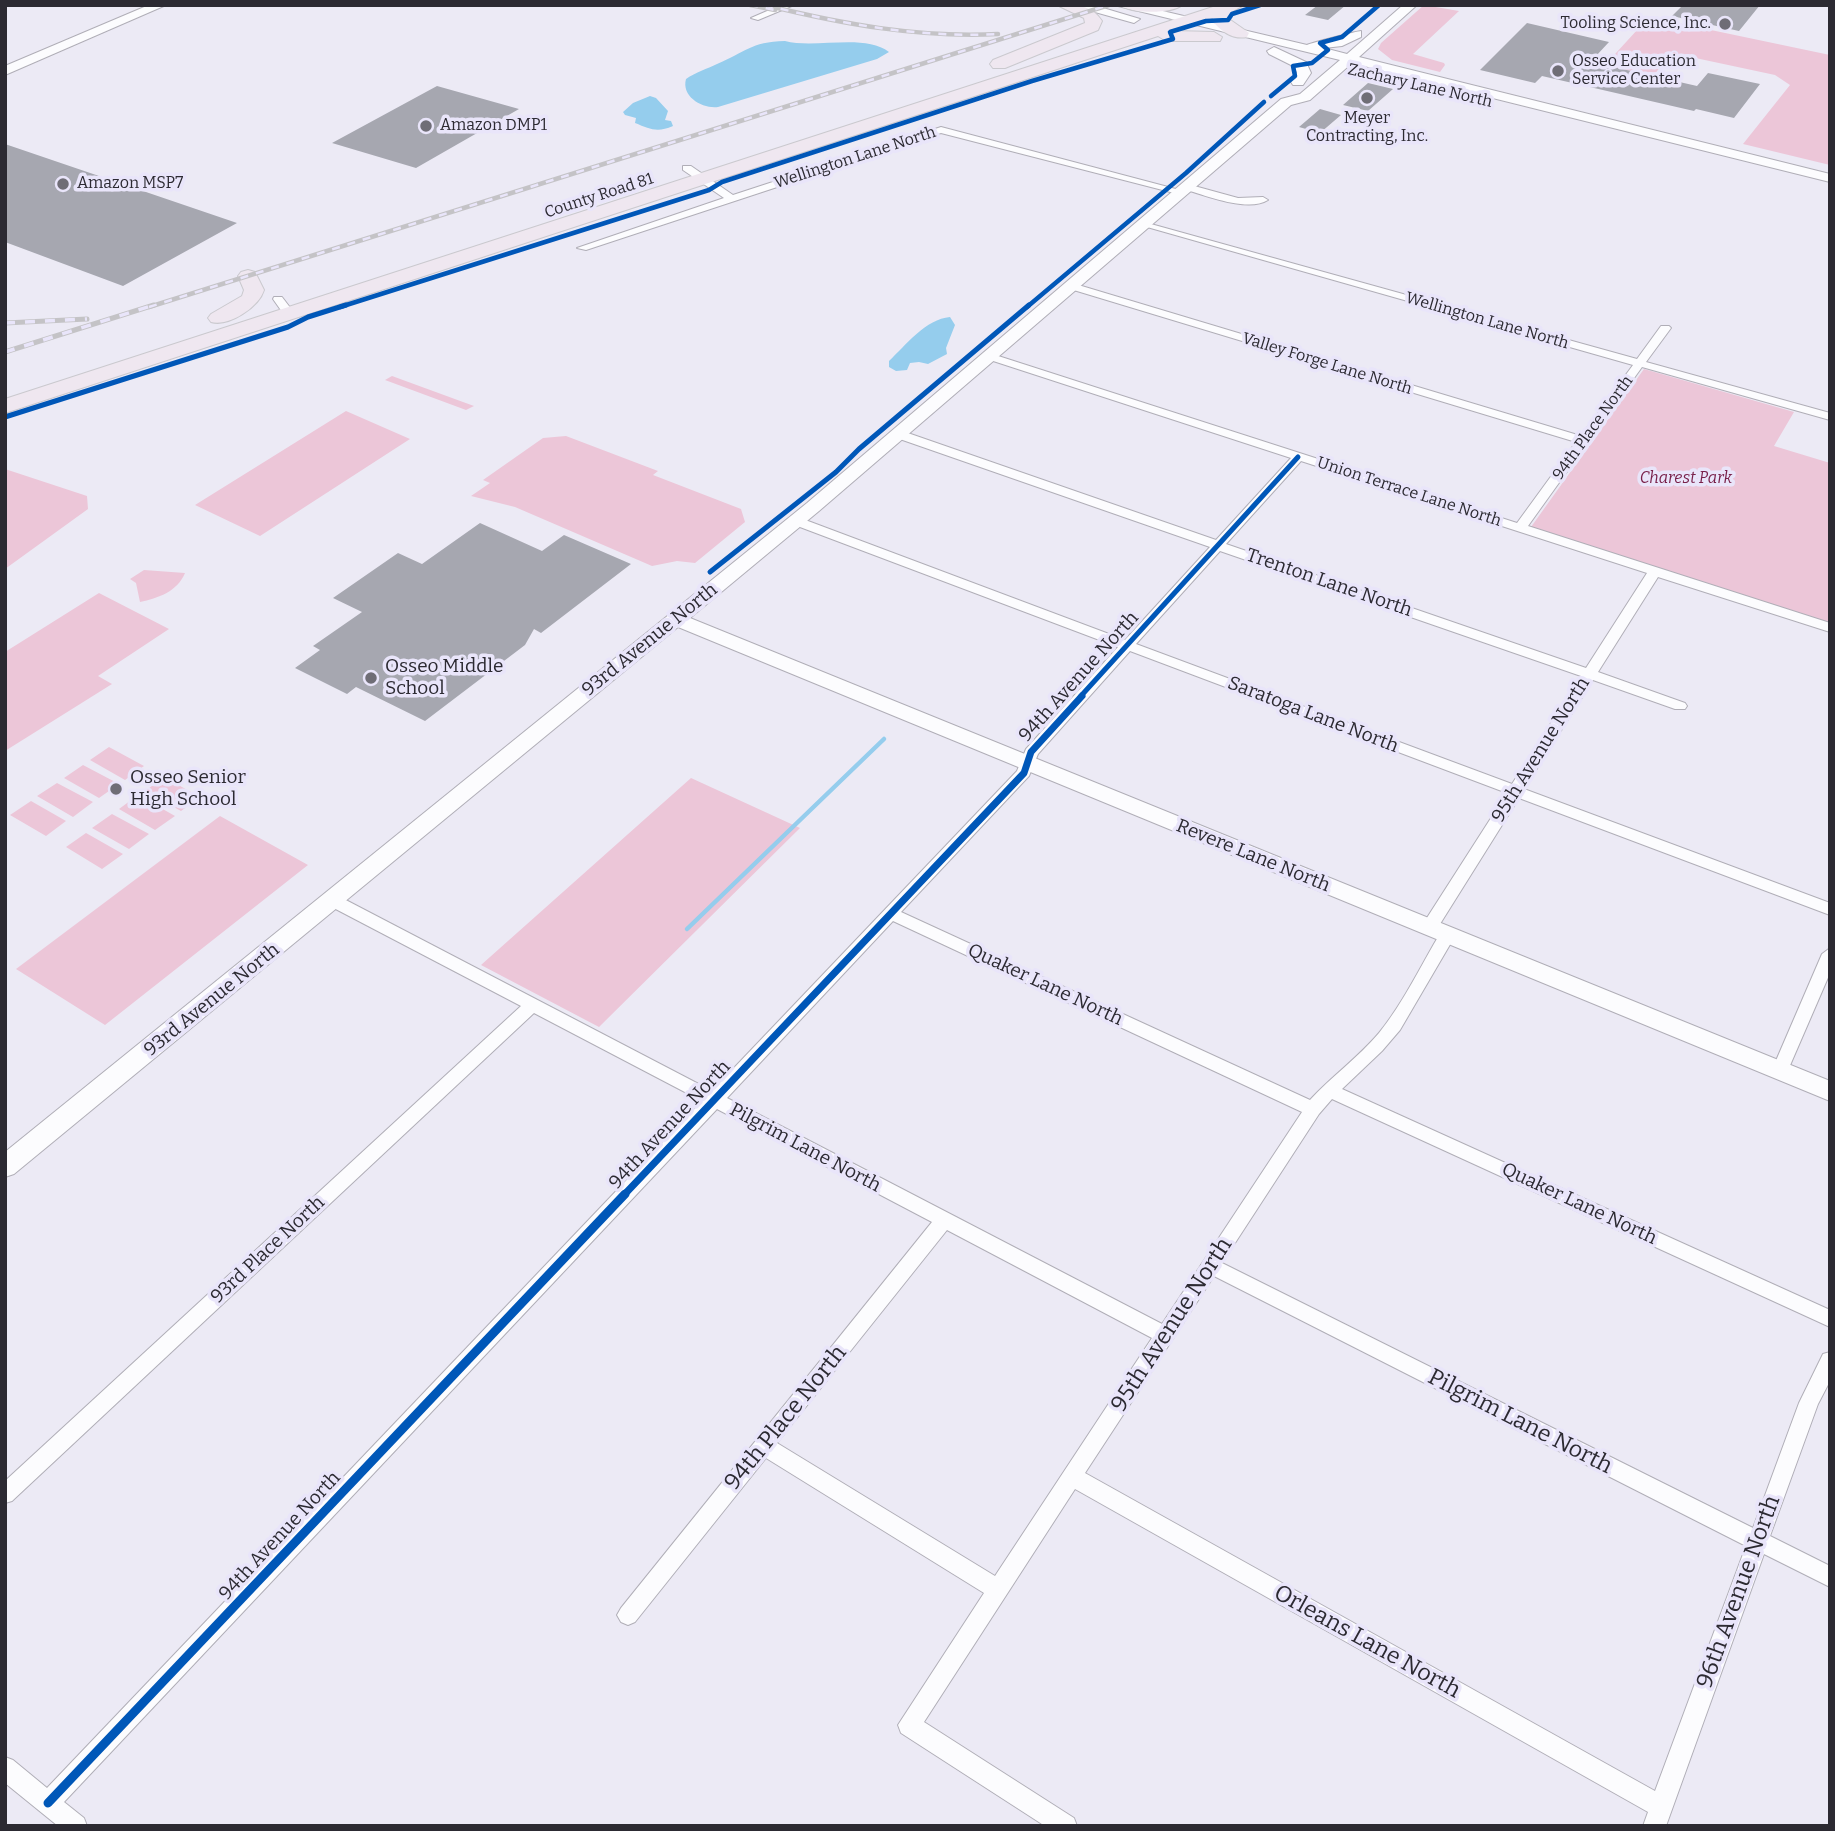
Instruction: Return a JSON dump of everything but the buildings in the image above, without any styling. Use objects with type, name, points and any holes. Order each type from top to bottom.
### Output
[{"type":"highway","points":[[957,81],[1092,26],[1094,21],[1090,15],[1065,5]]},
{"type":"highway","points":[[1129,5],[1168,16]]},
{"type":"highway","points":[[1231,7],[1220,20],[1227,27],[1241,33]]},
{"type":"highway","name":"County Road 81","points":[[695,173],[957,81],[1143,21],[1231,7]]},
{"type":"highway","name":"County Road 81","points":[[5,406],[283,307],[695,173],[1055,65],[1168,16]]},
{"type":"highway","points":[[1055,65],[1156,37],[1213,37]]},
{"type":"highway","points":[[218,318],[251,299],[254,290],[248,276],[258,279],[283,307]]},
{"type":"highway","name":"County Road 81","points":[[5,387],[218,318],[283,307]]},
{"type":"street","points":[[6,69],[160,5]]},
{"type":"street","points":[[755,18],[790,5]]},
{"type":"street","points":[[1076,5],[1143,21]]},
{"type":"street","name":"Zachary Lane North","points":[[1120,5],[1168,16],[1213,37],[1278,47]]},
{"type":"street","name":"93rd Avenue North","points":[[1286,103],[1284,94],[1298,82],[1342,66],[1356,34],[1389,5]]},
{"type":"street","name":"93rd Avenue North","points":[[5,1167],[796,521],[1286,103],[1305,97],[1411,5]]},
{"type":"street","name":"Zachary Lane North","points":[[1190,13],[1278,47],[1386,78],[1495,104],[1560,113],[1830,177]]},
{"type":"street","points":[[1278,47],[1329,45],[1356,34]]},
{"type":"street","points":[[1371,40],[1370,52],[1380,61],[1453,79],[1468,86]]},
{"type":"street","points":[[1278,47],[1301,65],[1304,73],[1298,82]]},
{"type":"street","points":[[1342,66],[1386,78]]},
{"type":"street","name":"Zachary Lane North","points":[[1342,66],[1468,86],[1531,102],[1560,113]]},
{"type":"street","name":"Wellington Lane North","points":[[582,248],[941,130],[1238,201],[1263,200]]},
{"type":"street","points":[[695,173],[732,198]]},
{"type":"street","name":"Wellington Lane North","points":[[1144,223],[1830,417]]},
{"type":"street","name":"Valley Forge Lane North","points":[[1071,286],[1584,442]]},
{"type":"street","name":"94th Place North","points":[[1520,528],[1665,328]]},
{"type":"street","name":"Union Terrace Lane North","points":[[988,356],[1830,628]]},
{"type":"street","name":"Trenton Lane North","points":[[898,434],[1680,706]]},
{"type":"street","name":"94th Avenue North","points":[[48,1803],[1024,774],[1031,752],[1298,457]]},
{"type":"street","name":"Saratoga Lane North","points":[[796,521],[1830,909]]},
{"type":"street","name":"95th Avenue North","points":[[1066,1826],[909,1726],[1313,1109],[1328,1090],[1372,1052],[1388,1034],[1438,932],[1516,791],[1654,572]]},
{"type":"street","name":"Revere Lane North","points":[[676,619],[1830,1091]]},
{"type":"street","name":"Pilgrim Lane North","points":[[334,901],[1165,1335]]},
{"type":"street","name":"Quaker Lane North","points":[[891,914],[1313,1109]]},
{"type":"street","points":[[1780,1070],[1830,954]]},
{"type":"street","name":"93rd Place North","points":[[5,1494],[532,1006]]},
{"type":"street","name":"Quaker Lane North","points":[[1328,1090],[1830,1319]]},
{"type":"street","name":"94th Place North","points":[[628,1615],[943,1221]]},
{"type":"street","name":"Pilgrim Lane North","points":[[1211,1266],[1830,1577]]},
{"type":"street","name":"96th Avenue North","points":[[1658,1816],[1815,1387],[1830,1360]]},
{"type":"street","points":[[764,1446],[998,1590]]},
{"type":"street","name":"Orleans Lane North","points":[[1073,1477],[1658,1816]]},
{"type":"street","points":[[5,1768],[76,1826]]},
{"type":"green space","points":[[1424,5],[1459,11],[1413,54],[1444,63],[1440,72],[1392,60],[1378,49],[1381,43]]},
{"type":"green space","points":[[1649,17],[1830,55],[1830,165],[1743,144],[1790,85],[1775,75],[1672,53],[1653,76],[1605,65]]},
{"type":"green space","name":"Charest Park","points":[[1644,369],[1794,412],[1774,446],[1830,463],[1830,624],[1531,527]]},
{"type":"green space","points":[[392,376],[474,406],[466,410],[385,380]]},
{"type":"green space","points":[[346,411],[410,439],[260,536],[195,505]]},
{"type":"green space","points":[[566,436],[658,471],[653,475],[741,509],[745,522],[695,563],[677,561],[652,566],[515,507],[471,496],[490,483],[483,480],[543,438]]},
{"type":"green space","points":[[5,469],[87,496],[88,509],[5,569]]},
{"type":"green space","points":[[144,570],[185,573],[172,589],[140,602],[136,583],[130,579]]},
{"type":"green space","points":[[99,593],[169,629],[98,676],[112,684],[5,751],[5,652]]},
{"type":"green space","points":[[109,747],[144,766],[125,780],[90,760]]},
{"type":"green space","points":[[83,765],[119,784],[99,798],[64,778]]},
{"type":"green space","points":[[164,777],[200,797],[181,811],[145,791]]},
{"type":"green space","points":[[691,778],[800,828],[599,1027],[481,965]]},
{"type":"green space","points":[[57,783],[93,802],[73,817],[37,796]]},
{"type":"green space","points":[[138,795],[175,816],[155,830],[119,809]]},
{"type":"green space","points":[[31,801],[66,821],[46,836],[10,815]]},
{"type":"green space","points":[[112,814],[149,834],[129,849],[92,828]]},
{"type":"green space","points":[[220,816],[308,865],[105,1025],[16,969]]},
{"type":"green space","points":[[86,833],[123,854],[102,869],[66,847]]},
{"type":"water","points":[[785,41],[867,43],[889,52],[877,59],[718,107],[700,104],[687,91],[686,79],[694,74],[756,46]]},
{"type":"water","points":[[650,96],[656,98],[668,111],[665,120],[671,121],[673,126],[658,130],[649,128],[635,123],[636,118],[625,115],[623,112],[633,103]]},
{"type":"water","points":[[950,317],[955,325],[946,348],[947,354],[928,364],[910,363],[907,370],[896,371],[889,367],[889,361],[917,334],[933,322]]},
{"type":"waterway","points":[[687,929],[884,739]]},
{"type":"railway","points":[[750,5],[775,10]]},
{"type":"railway","points":[[765,5],[909,32],[998,34]]},
{"type":"railway","points":[[149,307],[1109,5]]},
{"type":"railway","points":[[5,352],[154,305]]},
{"type":"railway","points":[[5,323],[87,319]]},
{"type":"cycle path","points":[[5,417],[288,327],[308,317],[709,190],[722,182],[1032,81],[1173,39],[1170,32],[1206,21],[1228,20],[1232,14],[1260,5]]},
{"type":"cycle path","points":[[1271,96],[1295,76],[1293,66],[1312,63],[1328,50],[1320,43],[1342,37],[1379,5]]},
{"type":"cycle path","points":[[710,572],[836,472],[859,449],[1186,173],[1264,102]]},
{"type":"cycle path","points":[[48,1803],[1024,773],[1031,752],[1298,457]]},
{"type":"place","name":"Tooling Science, Inc.","points":[[1725,24]]},
{"type":"place","name":"Osseo Education Service Center","points":[[1558,71]]},
{"type":"place","name":"Meyer Contracting, Inc.","points":[[1367,98]]},
{"type":"place","name":"Amazon DMP1","points":[[426,126]]},
{"type":"place","name":"Amazon MSP7","points":[[63,184]]},
{"type":"place","name":"Osseo Middle School","points":[[371,678]]},
{"type":"place","name":"Osseo Senior High School","points":[[116,789]]}]
